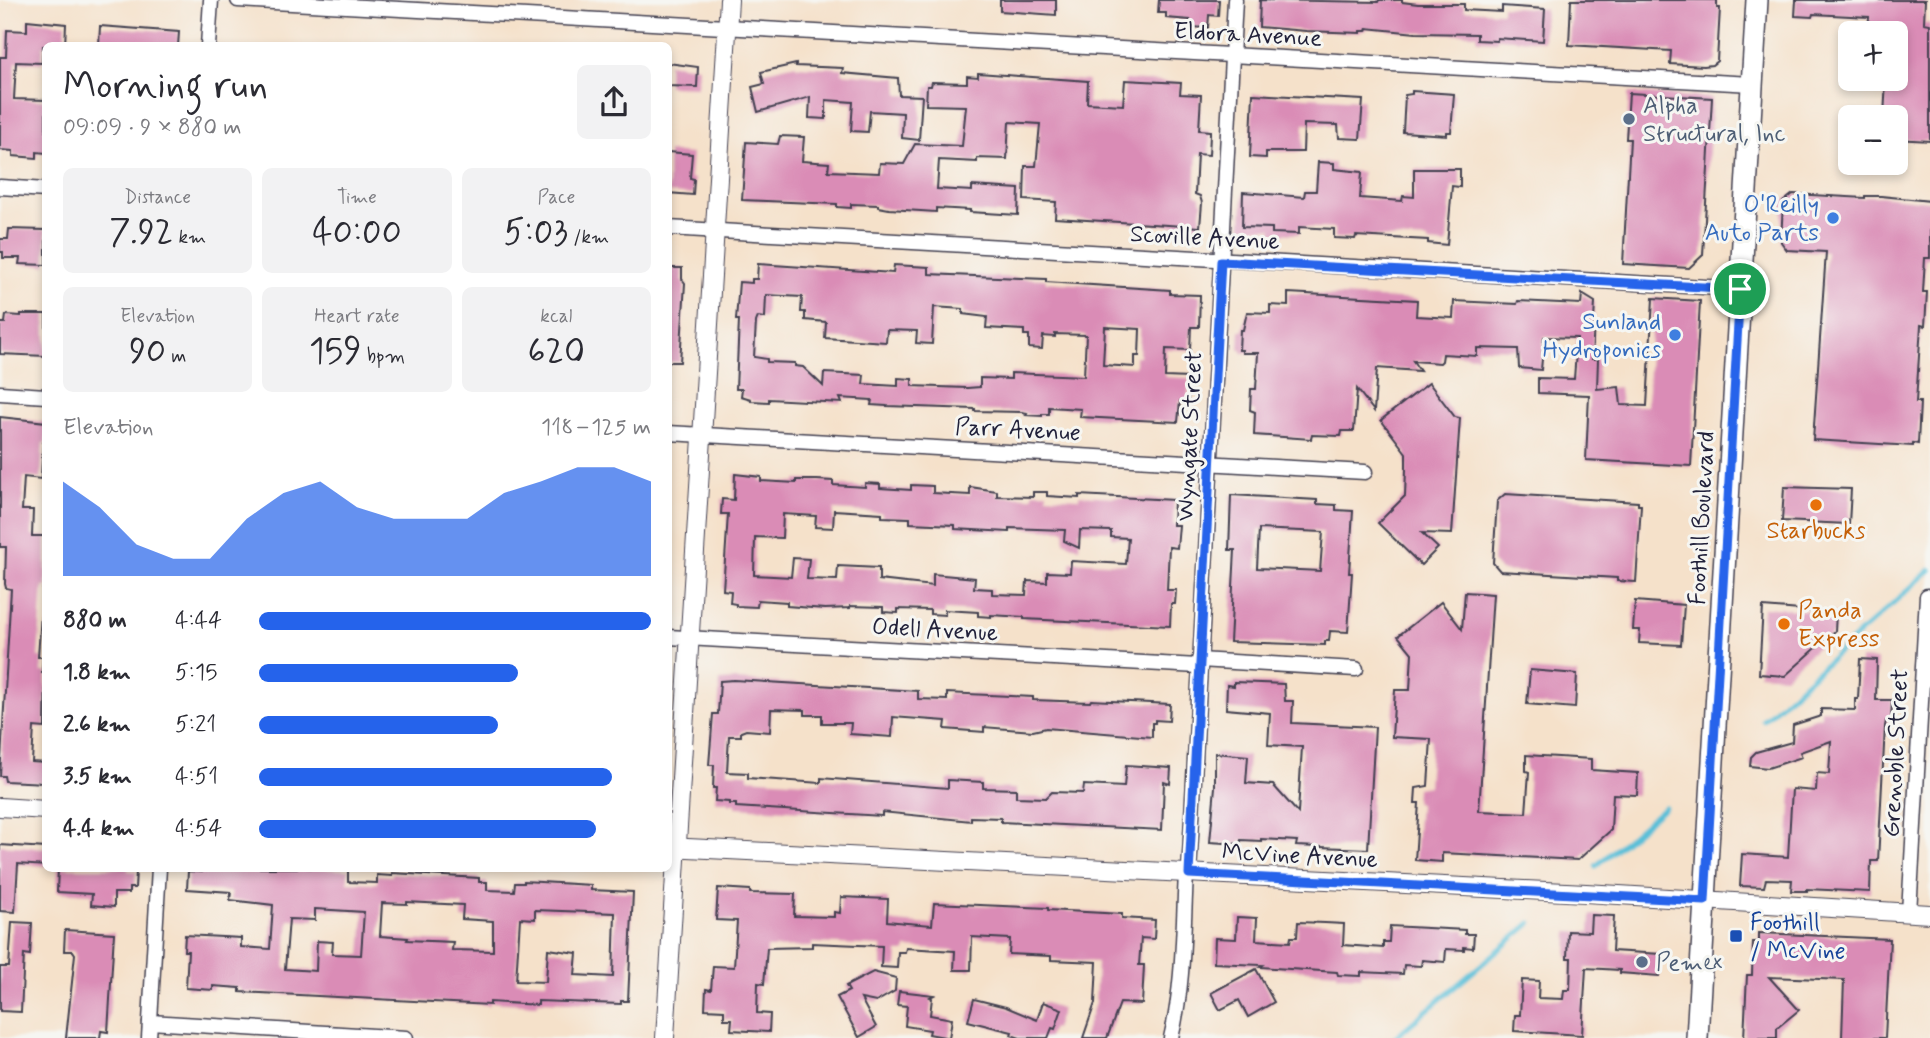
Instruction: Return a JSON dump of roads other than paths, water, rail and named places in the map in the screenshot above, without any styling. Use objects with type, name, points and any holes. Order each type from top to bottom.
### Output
[{"type":"main road","name":"Foothill Boulevard","points":[[1697,1038],[1757,0]]},
{"type":"street","points":[[208,42],[211,0]]},
{"type":"street","name":"Eldora Avenue","points":[[238,0],[1752,84]]},
{"type":"street","points":[[672,871],[729,0]]},
{"type":"street","name":"Wyngate Street","points":[[1171,1038],[1181,976],[1235,0]]},
{"type":"street","points":[[0,187],[42,190]]},
{"type":"street","name":"Scoville Avenue","points":[[672,228],[1740,289]]},
{"type":"street","points":[[0,393],[42,396]]},
{"type":"street","name":"Parr Avenue","points":[[672,433],[1364,472]]},
{"type":"street","name":"Grenoble Street","points":[[1909,913],[1927,596]]},
{"type":"street","name":"Odell Avenue","points":[[672,637],[1356,669]]},
{"type":"street","points":[[0,807],[42,810]]},
{"type":"street","name":"McVine Avenue","points":[[673,847],[1930,914]]},
{"type":"street","points":[[149,1038],[159,872]]},
{"type":"street","points":[[665,1038],[672,872]]},
{"type":"street","points":[[150,1022],[406,1038]]},
{"type":"waterway","points":[[1763,720],[1930,570]]},
{"type":"waterway","points":[[1596,866],[1665,807]]},
{"type":"waterway","points":[[1394,1038],[1531,923]]},
{"type":"place","name":"Alpha Structural, Inc","points":[[1629,119]]},
{"type":"place","name":"O'Reilly Auto Parts","points":[[1833,218]]},
{"type":"place","name":"Sunland Hydroponics","points":[[1675,335]]},
{"type":"place","name":"Starbucks","points":[[1816,505]]},
{"type":"place","name":"Panda Express","points":[[1784,624]]},
{"type":"place","name":"Foothill / McVine","points":[[1736,936]]},
{"type":"place","name":"Pemex","points":[[1642,962]]}]
